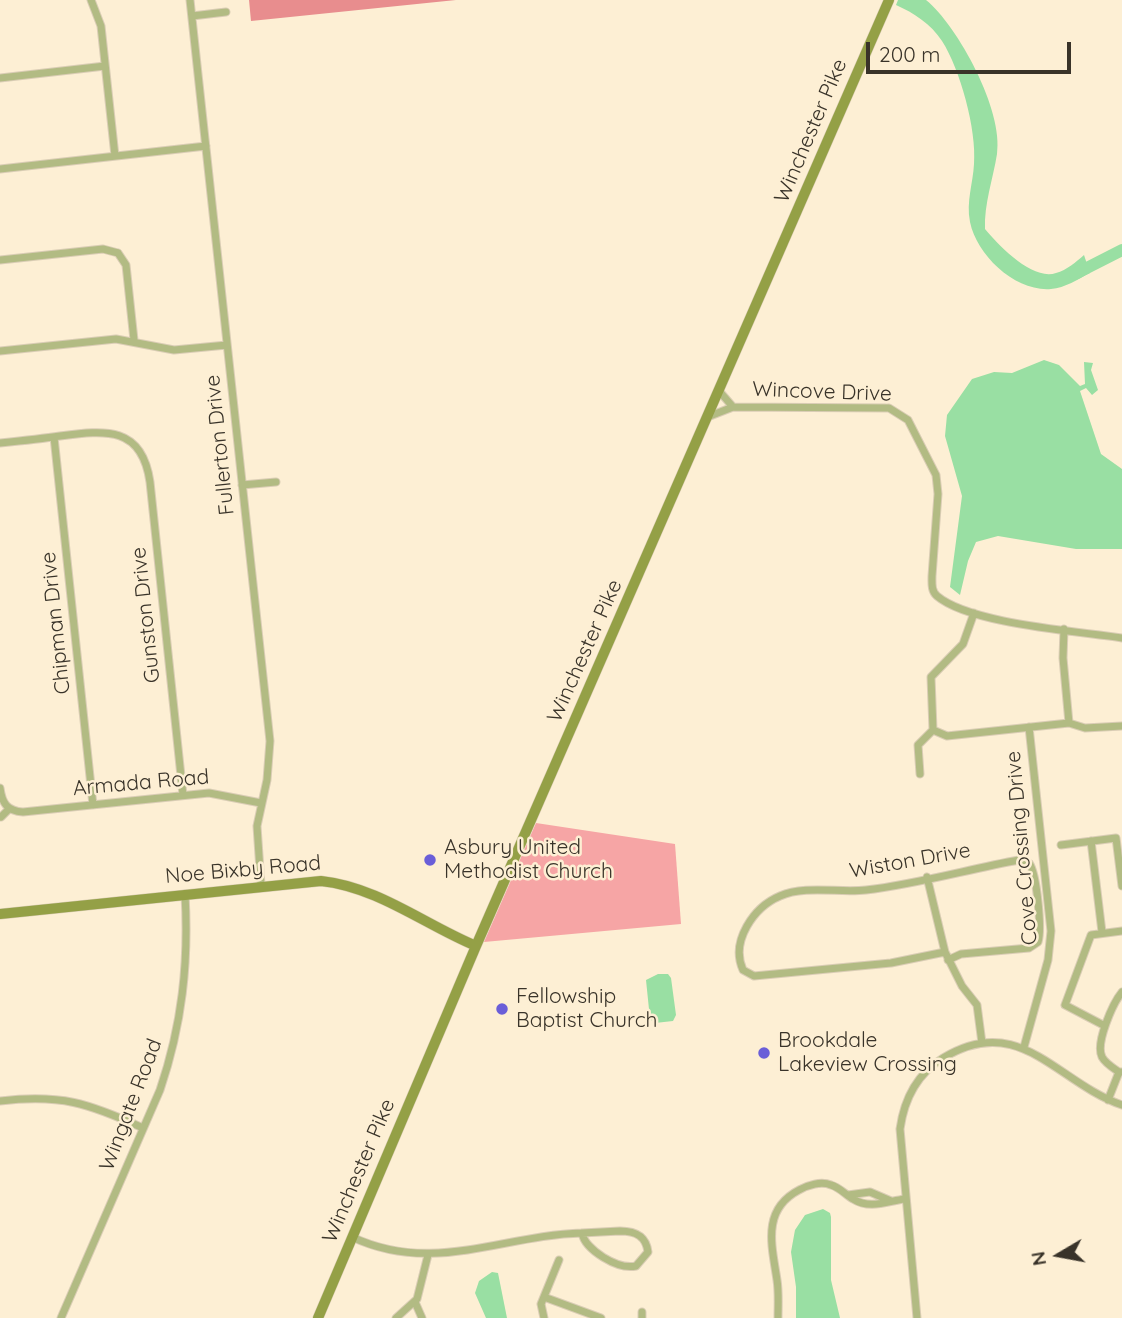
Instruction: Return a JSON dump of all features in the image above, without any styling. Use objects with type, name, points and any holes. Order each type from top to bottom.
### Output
[{"type":"main road","name":"Winchester Pike","points":[[318,1318],[476,946],[710,416],[886,5]]},
{"type":"main road","name":"Noe Bixby Road","points":[[0,914],[261,885],[321,881],[348,886],[476,946]]},
{"type":"street","name":"Fullerton Drive","points":[[190,0],[270,741],[267,780],[257,826],[261,885]]},
{"type":"street","points":[[92,1],[101,26],[114,156]]},
{"type":"street","points":[[192,16],[226,12]]},
{"type":"street","points":[[0,78],[105,66]]},
{"type":"street","points":[[0,169],[206,146]]},
{"type":"street","points":[[118,253],[123,244]]},
{"type":"street","points":[[0,260],[103,249],[118,253],[126,265],[134,341]]},
{"type":"street","points":[[0,351],[98,340],[134,341],[174,350],[228,345]]},
{"type":"street","name":"Wincove Drive","points":[[720,392],[733,407]]},
{"type":"street","name":"Wincove Drive","points":[[710,416],[733,407],[888,408],[905,416],[937,481],[933,590],[937,597],[974,614],[1122,638]]},
{"type":"street","name":"Gunston Drive","points":[[54,437],[102,432],[126,438],[140,452],[148,470],[183,795]]},
{"type":"street","points":[[0,443],[54,437]]},
{"type":"street","name":"Chipman Drive","points":[[54,437],[93,805]]},
{"type":"street","points":[[242,485],[276,482]]},
{"type":"street","points":[[920,774],[918,745],[933,730],[931,677],[963,644],[974,614]]},
{"type":"street","points":[[1064,629],[1063,658],[1069,723]]},
{"type":"street","points":[[933,730],[947,736],[1069,723],[1085,728],[1122,726]]},
{"type":"street","name":"Cove Crossing Drive","points":[[1024,1047],[1048,960],[1051,931],[1029,727]]},
{"type":"street","points":[[0,788],[4,804],[9,809],[1,817]]},
{"type":"street","name":"Armada Road","points":[[9,809],[23,813],[183,795],[223,794],[261,803]]},
{"type":"street","points":[[1061,845],[1116,838],[1122,886]]},
{"type":"street","points":[[1091,841],[1102,932]]},
{"type":"street","name":"Wiston Drive","points":[[1022,860],[1032,866],[1040,934],[1035,945],[891,963],[754,976],[741,965],[744,932],[756,911],[776,898],[790,893],[869,890],[927,877],[1022,860]]},
{"type":"street","points":[[927,877],[946,956],[977,1005],[982,1044]]},
{"type":"street","name":"Wingate Road","points":[[61,1318],[160,1090],[178,1029],[187,952],[185,894]]},
{"type":"street","points":[[1105,1026],[1065,1005],[1091,935],[1122,929]]},
{"type":"street","points":[[1108,1100],[1120,1072],[1101,1055],[1105,1026],[1122,992]]},
{"type":"street","points":[[917,1318],[900,1129],[908,1099],[917,1082],[946,1056],[982,1044],[1024,1047],[1108,1100],[1122,1105]]},
{"type":"street","points":[[0,1101],[60,1098],[83,1103],[143,1128]]},
{"type":"street","points":[[778,1318],[777,1282],[769,1237],[779,1208],[791,1194],[813,1185],[832,1185],[871,1205],[905,1199]]},
{"type":"street","points":[[848,1195],[870,1192],[891,1201]]},
{"type":"street","points":[[352,1237],[371,1245],[428,1255],[473,1251],[527,1238],[582,1233],[634,1232],[644,1240],[648,1252],[636,1266],[618,1265],[584,1241],[582,1233]]},
{"type":"street","points":[[396,1318],[415,1302],[423,1284],[428,1255]]},
{"type":"street","points":[[544,1318],[540,1310],[559,1260]]},
{"type":"street","points":[[544,1297],[601,1318]]},
{"type":"street","points":[[415,1302],[422,1318]]},
{"type":"shaded area","points":[[249,0],[456,0],[251,21]]},
{"type":"shaded area","points":[[898,0],[926,0],[939,12],[964,49],[986,93],[997,136],[997,154],[987,201],[985,229],[1017,260],[1037,272],[1060,272],[1084,255],[1090,273],[1061,287],[1038,288],[1012,278],[989,259],[974,235],[970,222],[973,134],[961,83],[949,53],[938,35],[922,20],[896,5]]},
{"type":"shaded area","points":[[1044,360],[1059,365],[1080,386],[1085,384],[1084,362],[1093,363],[1091,370],[1098,390],[1092,395],[1086,388],[1080,391],[1101,454],[1122,469],[1122,549],[1076,549],[998,536],[976,542],[968,561],[960,595],[950,587],[962,496],[945,436],[947,415],[972,379],[994,372],[1012,373]]},
{"type":"shaded area","points":[[536,823],[675,844],[681,924],[484,942]]},
{"type":"shaded area","points":[[658,974],[668,974],[671,978],[676,1015],[673,1021],[655,1023],[650,1019],[646,980]]},
{"type":"shaded area","points":[[823,1209],[830,1213],[831,1217],[831,1280],[840,1318],[796,1318],[796,1287],[791,1252],[795,1230],[805,1215]]},
{"type":"shaded area","points":[[492,1272],[498,1273],[507,1318],[486,1318],[475,1293],[479,1281]]},
{"type":"waterway","points":[[1075,274],[1122,250]]},
{"type":"place","name":"Asbury United Methodist Church","points":[[430,860]]},
{"type":"place","name":"Fellowship Baptist Church","points":[[502,1009]]},
{"type":"place","name":"Brookdale Lakeview Crossing","points":[[764,1053]]}]
